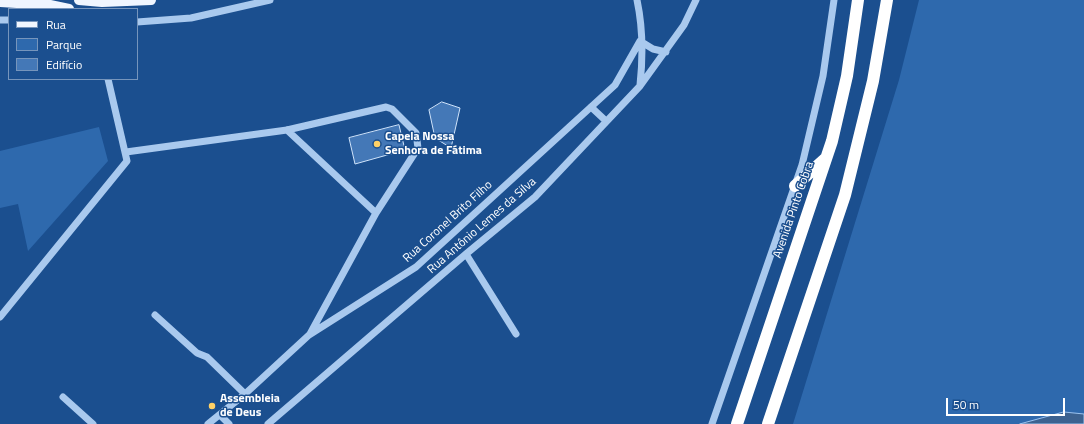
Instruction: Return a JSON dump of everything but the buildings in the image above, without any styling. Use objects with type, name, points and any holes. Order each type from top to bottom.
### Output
[{"type":"highway","name":"Avenida Pinto Cobra","points":[[737,424],[826,158],[846,76],[858,0]]},
{"type":"highway","points":[[768,424],[845,195],[873,81],[887,0]]},
{"type":"highway","points":[[795,186],[826,158]]},
{"type":"main road","points":[[80,0],[102,2],[151,0]]},
{"type":"main road","points":[[0,2],[50,5],[64,8]]},
{"type":"street","points":[[138,22],[191,18],[270,0]]},
{"type":"street","name":"Rua Coronel Brito Filho","points":[[637,0],[641,18],[640,40],[642,62],[640,86]]},
{"type":"street","name":"Rua Antônio Lemes da Silva","points":[[268,424],[466,254],[535,197],[640,86],[684,25],[696,0]]},
{"type":"street","points":[[712,424],[802,165],[823,76],[834,0]]},
{"type":"street","points":[[640,40],[653,49],[666,52]]},
{"type":"street","name":"Rua Coronel Brito Filho","points":[[208,424],[245,394],[310,334],[416,267],[615,85],[640,40]]},
{"type":"street","points":[[0,317],[127,161],[108,80]]},
{"type":"street","points":[[126,152],[287,130],[386,107],[392,109],[416,133],[418,148],[376,213],[310,334]]},
{"type":"street","points":[[590,107],[606,121]]},
{"type":"street","points":[[287,130],[376,213]]},
{"type":"street","points":[[466,254],[516,334]]},
{"type":"street","points":[[155,315],[197,353],[207,357],[245,394]]},
{"type":"street","points":[[63,397],[93,424]]},
{"type":"street","points":[[220,415],[229,424]]},
{"type":"green space","points":[[919,0],[1084,0],[1084,414],[1064,412],[1020,424],[793,424],[899,80]]},
{"type":"green space","points":[[99,127],[108,161],[28,251],[18,204],[0,208],[0,151]]},
{"type":"shaded area","points":[[1064,412],[1084,414],[1084,424],[1020,424]]},
{"type":"place","name":"Capela Nossa Senhora de Fátima","points":[[377,144]]},
{"type":"place","name":"Assembleia de Deus","points":[[212,406]]}]
